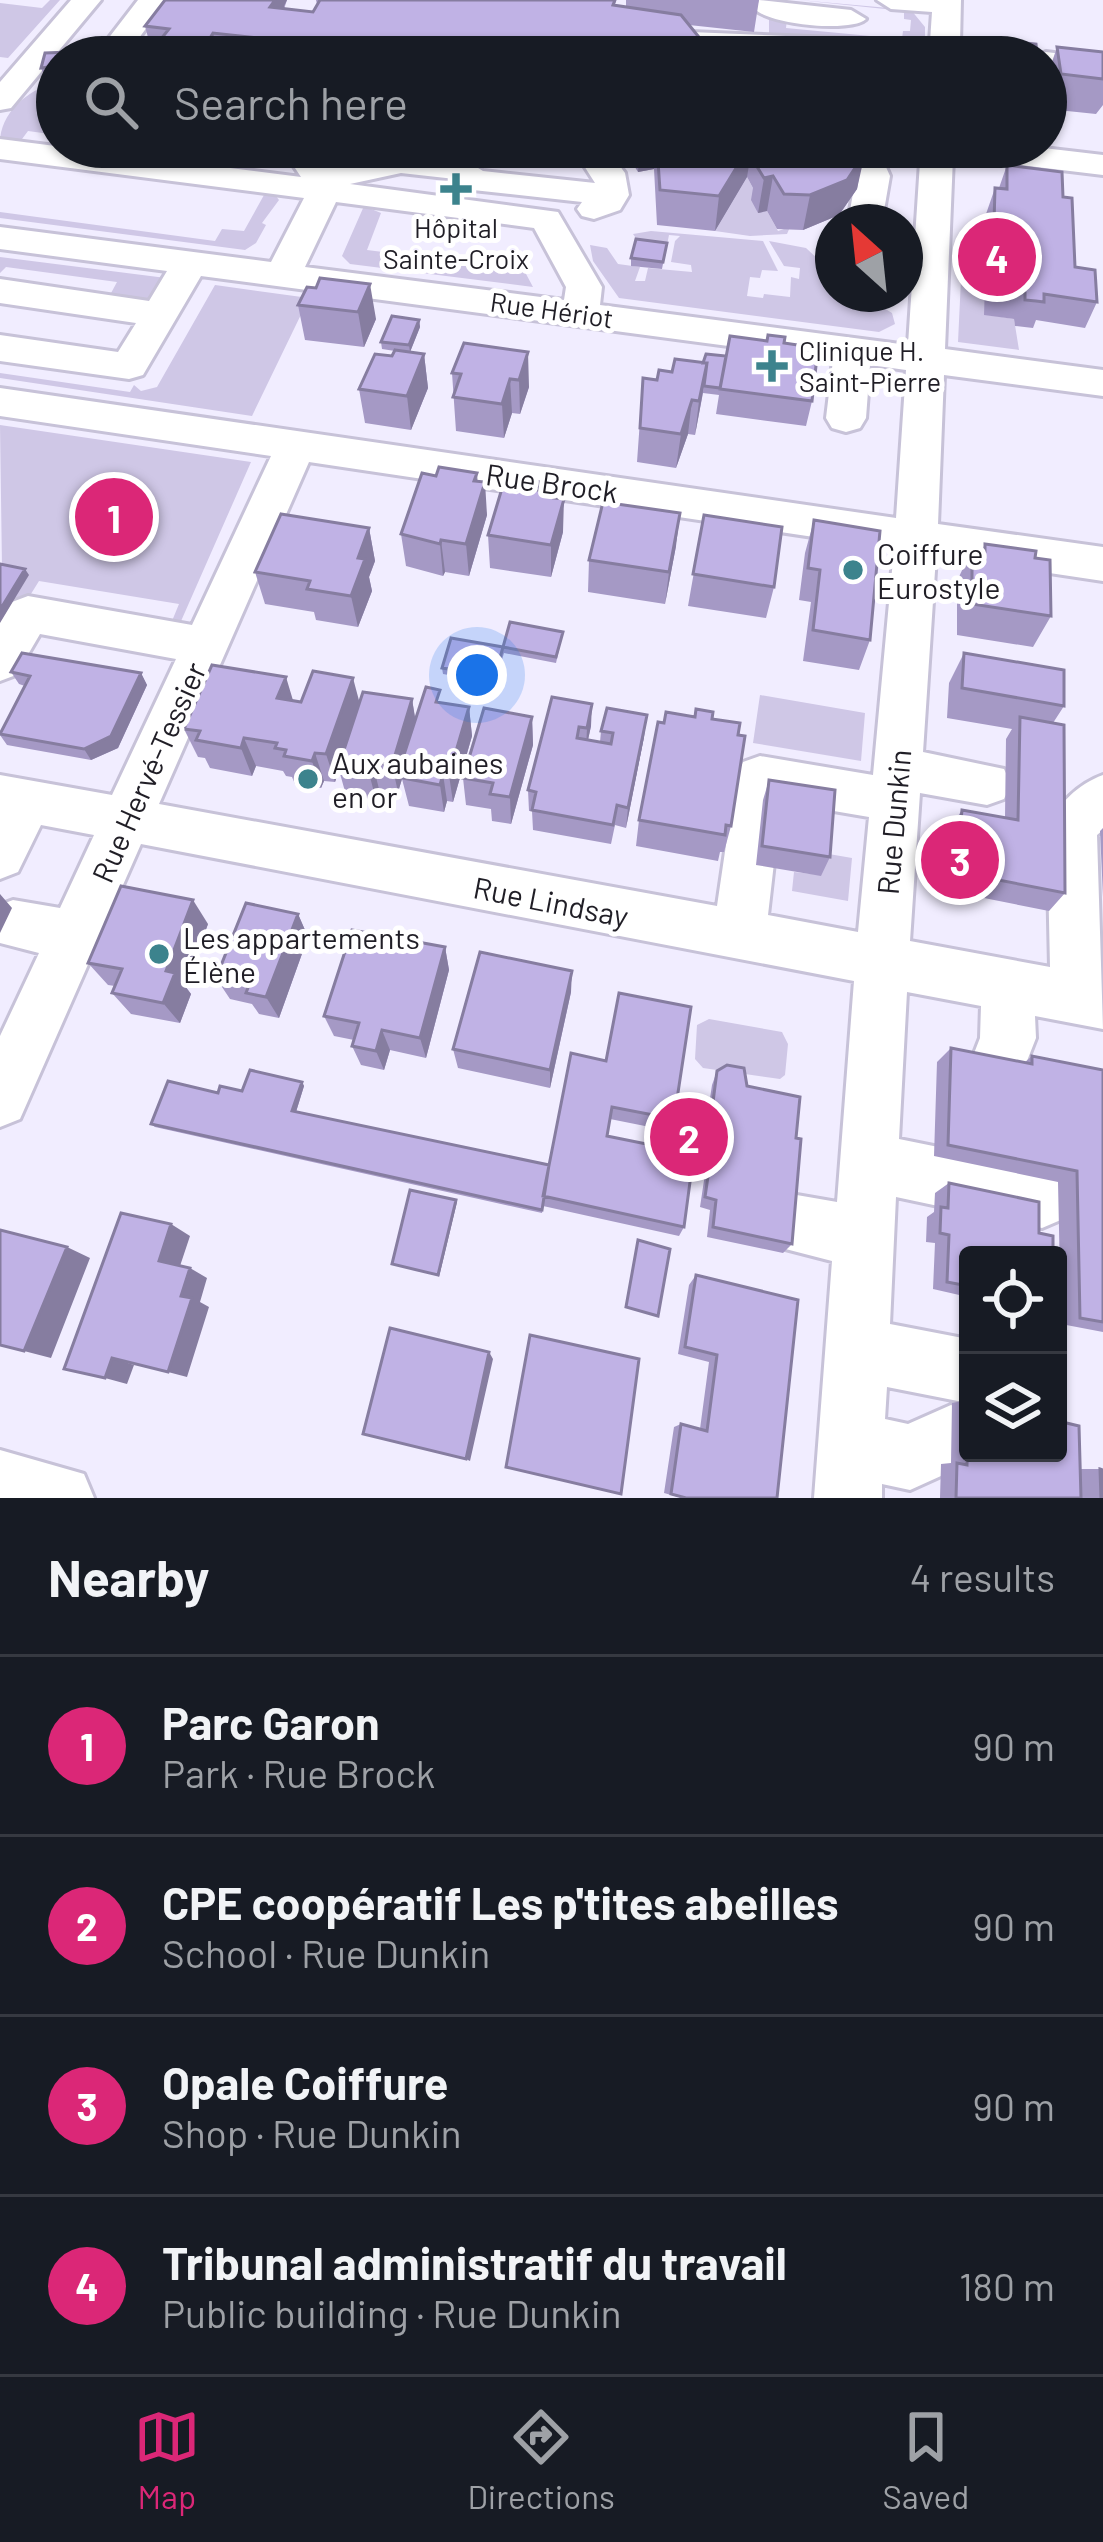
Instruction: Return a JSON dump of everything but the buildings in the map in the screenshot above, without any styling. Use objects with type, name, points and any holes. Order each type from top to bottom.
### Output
[{"type":"street","points":[[56,36],[87,0]]},
{"type":"street","points":[[773,0],[771,10],[897,12],[947,3],[945,36]]},
{"type":"street","points":[[125,36],[147,8]]},
{"type":"street","points":[[147,8],[153,29],[148,36]]},
{"type":"street","points":[[615,33],[636,36]]},
{"type":"street","points":[[7,93],[36,59]]},
{"type":"street","points":[[1067,64],[1103,68]]},
{"type":"street","points":[[7,93],[36,83]]},
{"type":"street","points":[[1067,161],[1103,165]]},
{"type":"street","points":[[250,168],[314,174],[546,219],[584,287],[580,313]]},
{"type":"street","points":[[457,168],[473,180],[612,196]]},
{"type":"street","points":[[605,168],[612,196]]},
{"type":"street","points":[[868,204],[873,176],[870,168]]},
{"type":"street","name":"Rue Dunkin","points":[[849,1471],[941,168]]},
{"type":"street","points":[[269,271],[314,174]]},
{"type":"street","points":[[550,227],[602,206],[612,196]]},
{"type":"street","name":"Rue Hériot","points":[[0,238],[1103,383]]},
{"type":"street","points":[[0,348],[129,366],[191,262]]},
{"type":"street","points":[[0,291],[159,314]]},
{"type":"street","points":[[846,418],[854,350]]},
{"type":"street","name":"Rue Brock","points":[[0,402],[1103,564]]},
{"type":"street","name":"Rue Hervé-Tessier","points":[[0,1099],[296,445]]},
{"type":"street","points":[[0,662],[28,614],[206,646]]},
{"type":"street","points":[[739,936],[760,777],[987,784]]},
{"type":"street","points":[[1090,1001],[1072,828],[1103,796]]},
{"type":"street","points":[[0,856],[14,799]]},
{"type":"street","name":"Rue Lindsay","points":[[14,799],[1090,1001]]},
{"type":"street","points":[[14,924],[74,935]]},
{"type":"street","points":[[994,1074],[1008,1038],[1008,987]]},
{"type":"street","points":[[869,1162],[1011,1184]]},
{"type":"street","points":[[791,1224],[864,1237]]},
{"type":"street","points":[[857,1349],[959,1369]]},
{"type":"street","points":[[849,1471],[910,1457],[951,1438]]},
{"type":"street","points":[[0,1483],[60,1498]]},
{"type":"shaded area","points":[[50,0],[60,0],[8,58],[0,57],[0,3],[42,8]]},
{"type":"shaded area","points":[[799,0],[911,10],[925,27],[925,36],[902,36],[903,31],[910,31],[911,20],[904,19],[904,11]]},
{"type":"shaded area","points":[[769,17],[787,19],[786,28],[870,36],[769,35]]},
{"type":"shaded area","points":[[35,91],[36,132],[28,131],[19,143],[0,143],[10,113]]},
{"type":"shaded area","points":[[747,177],[759,199],[758,212],[767,211],[778,231],[790,227],[787,234],[715,231]]},
{"type":"shaded area","points":[[245,187],[272,191],[279,200],[262,223],[266,225],[256,243],[245,250],[0,218],[0,212],[215,241],[222,229],[244,231],[264,195],[243,192]]},
{"type":"shaded area","points":[[364,206],[381,213],[367,250],[487,265],[500,255],[517,257],[533,287],[350,264],[342,256]]},
{"type":"shaded area","points":[[651,231],[763,241],[778,271],[762,270],[760,278],[750,277],[747,296],[763,298],[764,294],[790,297],[791,277],[799,279],[800,268],[784,266],[769,241],[806,248],[815,256],[815,312],[890,312],[895,324],[879,332],[619,298],[593,261],[590,245],[607,248],[618,264],[640,267],[635,281],[645,281],[648,268],[692,272],[691,265],[671,262],[680,236],[669,235],[666,250],[642,247],[633,234]]},
{"type":"shaded area","points":[[0,257],[166,278],[152,301],[110,295],[117,282],[6,267],[0,273]]},
{"type":"shaded area","points":[[962,258],[985,263],[984,314],[1014,319],[1019,350],[958,342]]},
{"type":"shaded area","points":[[215,285],[309,298],[252,416],[0,378],[0,373],[130,392],[134,385],[141,391],[157,387]]},
{"type":"shaded area","points":[[0,425],[251,462],[178,628],[172,621],[179,604],[39,581],[3,639]]},
{"type":"shaded area","points":[[760,695],[865,713],[861,761],[753,743]]},
{"type":"shaded area","points":[[823,853],[852,858],[848,901],[792,891],[794,872],[821,875]]},
{"type":"shaded area","points":[[709,1019],[782,1032],[788,1044],[785,1075],[780,1079],[703,1068],[695,1059],[697,1025]]},
{"type":"place","name":"Hôpital Sainte-Croix","points":[[456,189]]},
{"type":"place","name":"Tribunal administratif du travail","points":[[997,257]]},
{"type":"place","name":"Clinique H. Saint-Pierre","points":[[772,366]]},
{"type":"place","name":"Parc Garon","points":[[114,517]]},
{"type":"place","name":"Coiffure Eurostyle","points":[[853,570]]},
{"type":"place","name":"Aux aubaines en or","points":[[308,779]]},
{"type":"place","name":"Opale Coiffure","points":[[960,860]]},
{"type":"place","name":"Les appartements Élène","points":[[159,954]]},
{"type":"place","name":"CPE coopératif Les p'tites abeilles","points":[[689,1137]]}]
